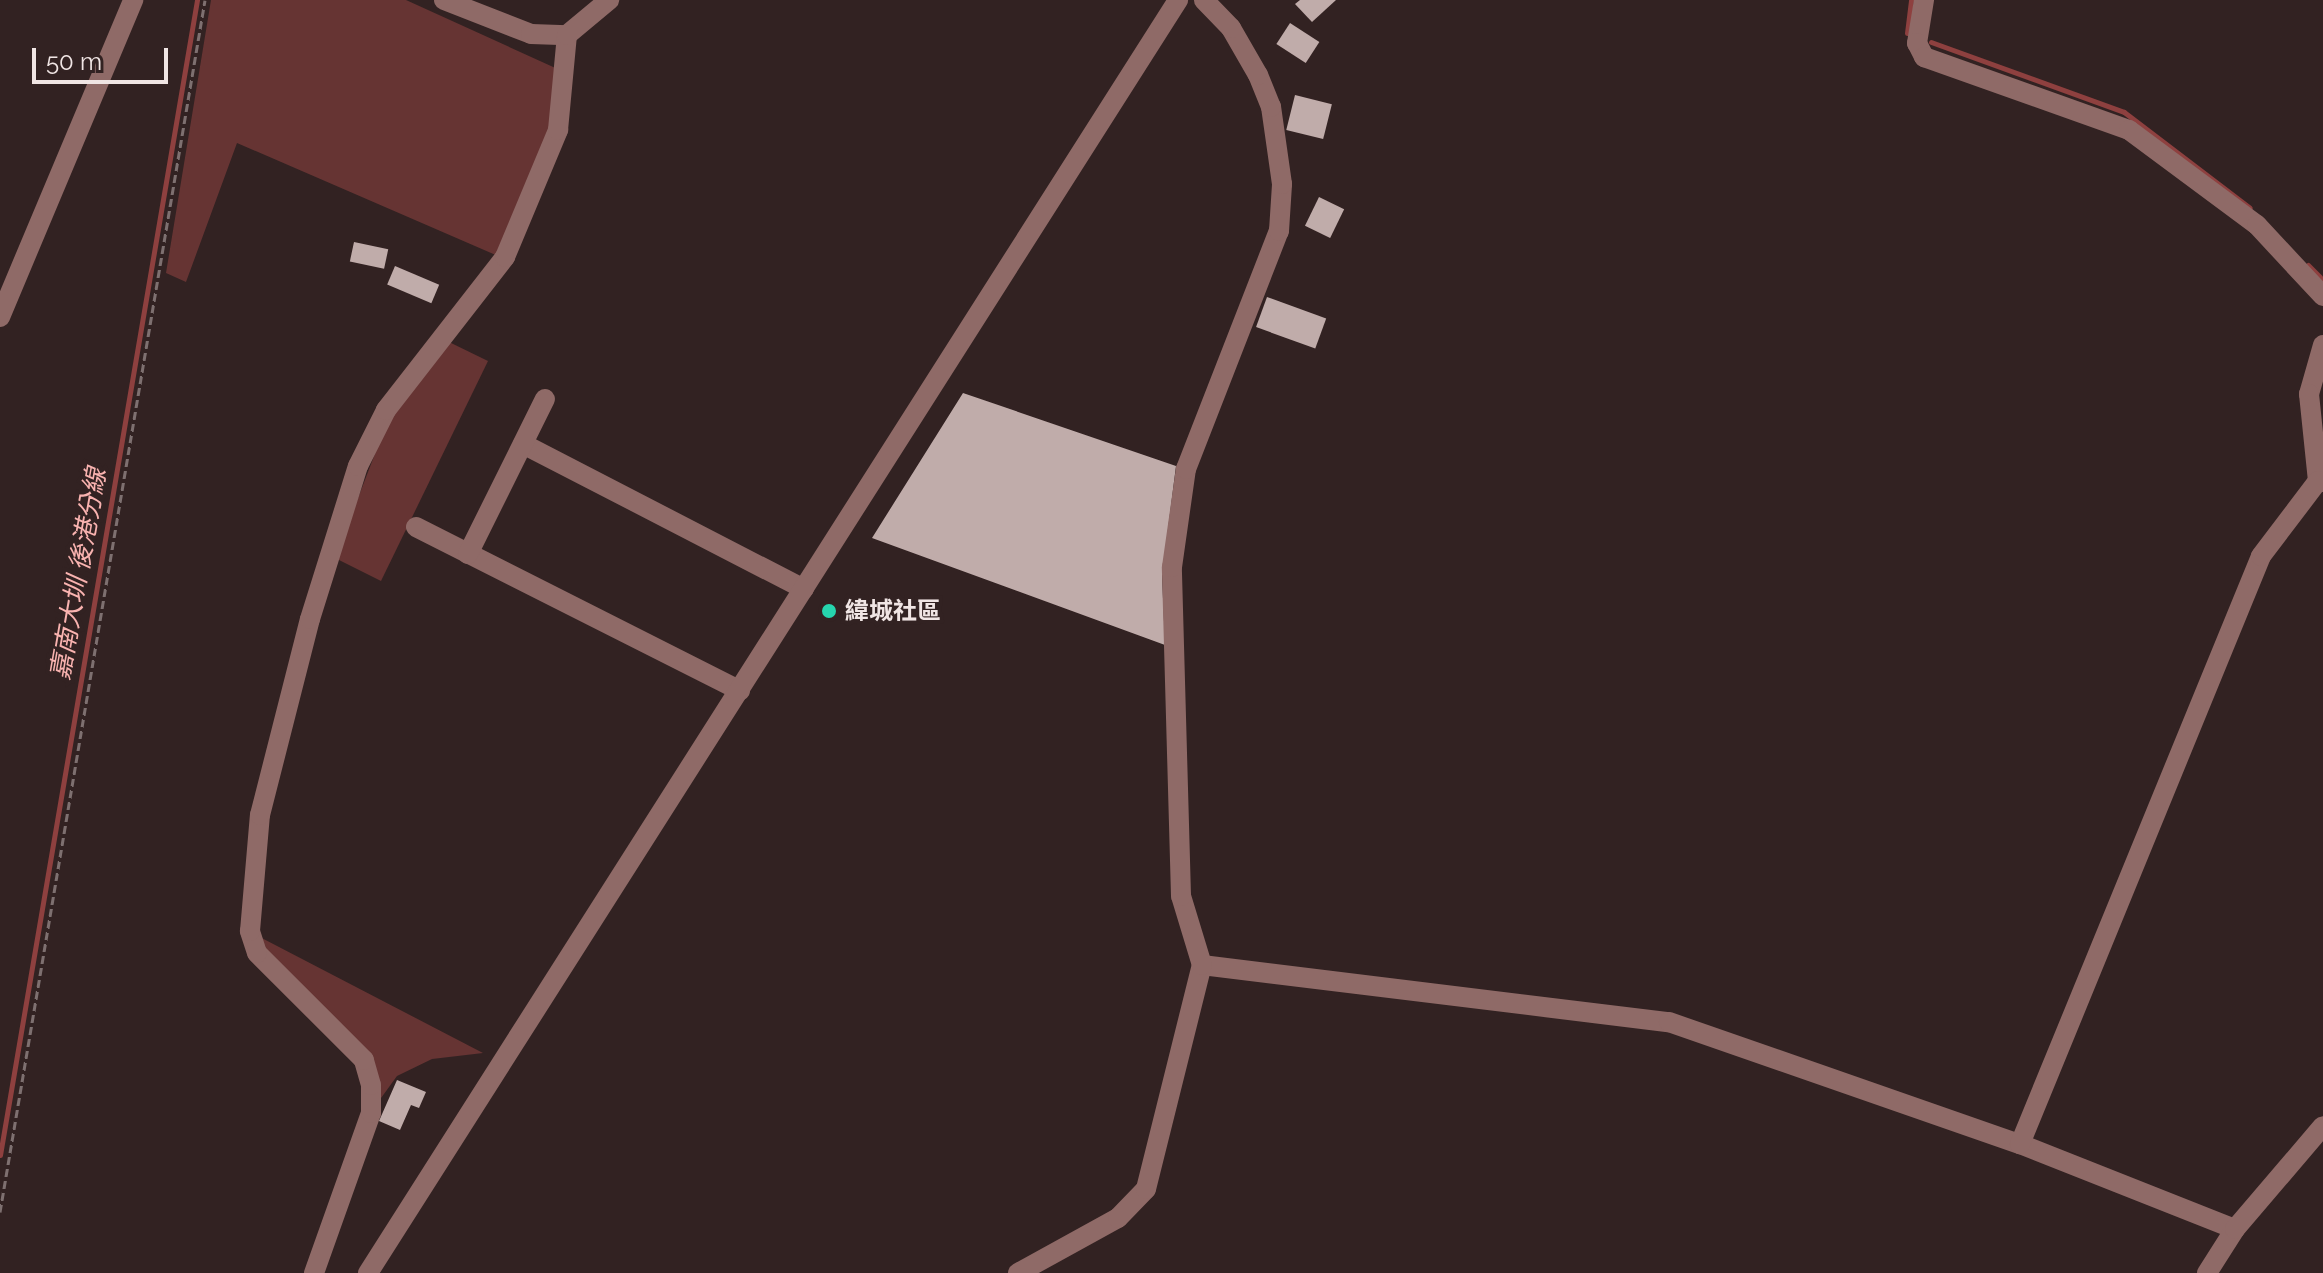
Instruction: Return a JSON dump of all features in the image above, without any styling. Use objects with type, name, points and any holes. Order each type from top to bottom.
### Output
[{"type":"street","points":[[0,317],[133,0]]},
{"type":"street","points":[[444,0],[531,34],[567,35],[609,0]]},
{"type":"street","points":[[368,1273],[1178,0]]},
{"type":"street","points":[[1018,1273],[1118,1218],[1146,1189],[1202,965],[1181,896],[1172,567],[1186,469],[1279,231],[1282,184],[1271,107],[1258,75],[1231,28],[1204,0]]},
{"type":"street","points":[[1924,0],[1917,43],[1924,57],[2129,130],[2257,225],[2323,296]]},
{"type":"street","points":[[314,1273],[371,1113],[371,1085],[364,1060],[257,953],[250,931],[260,815],[310,619],[358,466],[386,410],[505,257],[528,212],[558,130],[570,61],[567,35]]},
{"type":"street","points":[[2020,1144],[2261,556],[2320,481],[2309,394],[2323,345]]},
{"type":"street","points":[[468,554],[545,399]]},
{"type":"street","points":[[523,444],[804,589]]},
{"type":"street","points":[[416,527],[740,691]]},
{"type":"street","points":[[1202,965],[1669,1022],[2020,1144],[2235,1229]]},
{"type":"street","points":[[2207,1273],[2235,1229],[2323,1126]]},
{"type":"path","points":[[0,1212],[205,0]]},
{"type":"shaded area","points":[[211,0],[406,0],[562,71],[541,170],[498,256],[237,143],[186,282],[166,273]]},
{"type":"shaded area","points":[[449,342],[488,361],[381,581],[335,558],[391,412]]},
{"type":"shaded area","points":[[254,934],[483,1053],[432,1059],[397,1076],[376,1105],[377,1084],[260,951]]},
{"type":"building","points":[[1300,0],[1336,0],[1312,22],[1295,4]]},
{"type":"building","points":[[1290,23],[1319,42],[1306,63],[1276,44]]},
{"type":"building","points":[[1295,95],[1332,104],[1323,139],[1286,130]]},
{"type":"building","points":[[1319,197],[1344,209],[1330,238],[1305,226]]},
{"type":"building","points":[[354,242],[388,249],[384,269],[350,262]]},
{"type":"building","points":[[395,266],[439,285],[431,303],[387,284]]},
{"type":"building","points":[[1267,297],[1326,319],[1315,349],[1256,327]]},
{"type":"building","points":[[963,393],[1176,466],[1162,576],[1165,645],[872,538]]},
{"type":"building","points":[[397,1080],[426,1092],[419,1108],[411,1105],[400,1130],[379,1121]]},
{"type":"waterway","name":"嘉南大圳 後港分線","points":[[0,1155],[197,0]]},
{"type":"waterway","points":[[1907,33],[1911,0]]},
{"type":"waterway","points":[[1931,42],[2124,112],[2250,208]]},
{"type":"waterway","points":[[2308,265],[2323,280]]},
{"type":"place","name":"緯城社區","points":[[829,611]]}]
